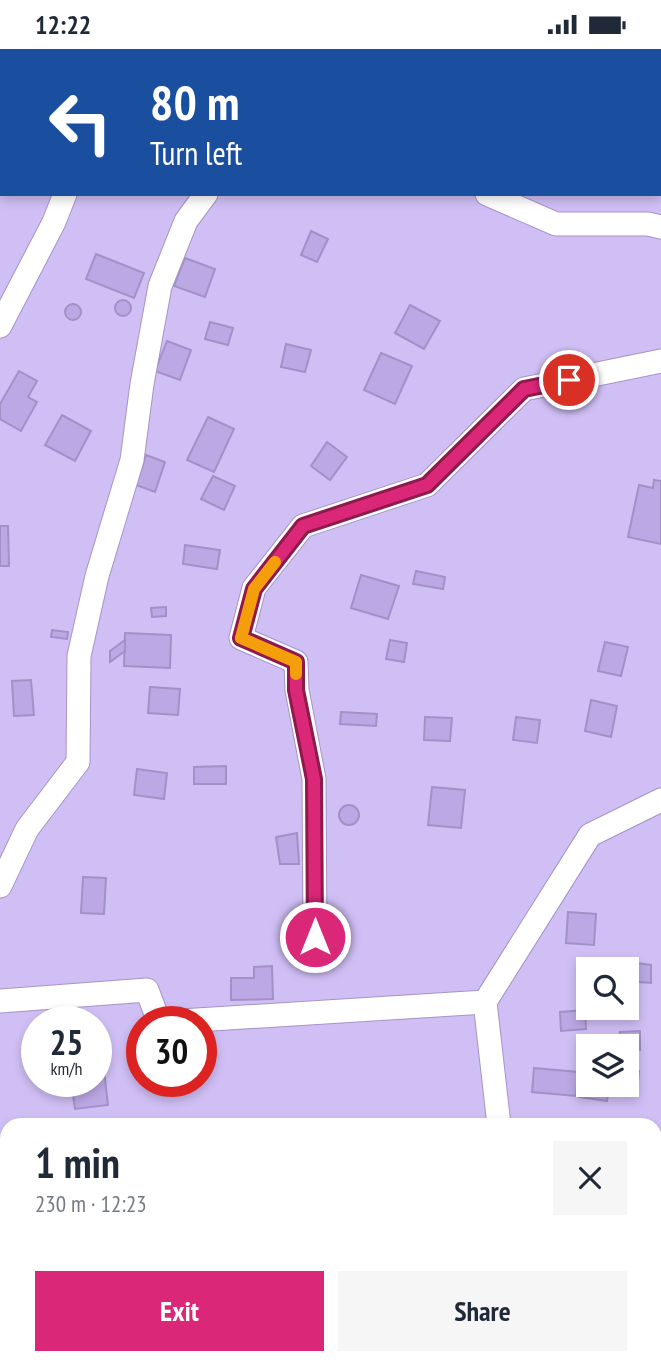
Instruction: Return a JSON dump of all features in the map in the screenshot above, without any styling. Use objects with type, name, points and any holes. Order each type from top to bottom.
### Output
[{"type":"street","points":[[0,325],[54,222],[64,196]]},
{"type":"street","points":[[0,886],[27,829],[78,762],[79,656],[97,576],[132,460],[142,384],[160,286],[186,221],[205,196]]},
{"type":"street","points":[[491,196],[556,224],[648,224],[661,227]]},
{"type":"street","points":[[315,937],[314,779],[296,690],[296,662],[241,638],[254,589],[303,526],[427,485],[524,389],[661,361]]},
{"type":"street","points":[[498,1118],[485,1002],[590,835],[661,800]]},
{"type":"street","points":[[0,1002],[147,990],[153,1006]]},
{"type":"street","points":[[217,1019],[485,1002]]},
{"type":"building","points":[[311,231],[328,239],[317,262],[301,255]]},
{"type":"building","points":[[96,254],[144,273],[134,298],[86,279]]},
{"type":"building","points":[[185,258],[215,269],[205,297],[174,286]]},
{"type":"building","points":[[123,300],[131,308],[123,316],[115,308]]},
{"type":"building","points":[[73,304],[81,312],[73,320],[65,312]]},
{"type":"building","points":[[410,305],[440,321],[424,349],[395,333]]},
{"type":"building","points":[[210,322],[233,328],[228,345],[205,339]]},
{"type":"building","points":[[167,341],[191,350],[180,380],[155,371]]},
{"type":"building","points":[[286,344],[311,350],[305,372],[281,367]]},
{"type":"building","points":[[381,353],[412,366],[395,404],[364,390]]},
{"type":"building","points":[[19,371],[37,381],[28,397],[37,402],[21,431],[0,419],[0,404]]},
{"type":"building","points":[[62,415],[91,431],[75,461],[45,445]]},
{"type":"building","points":[[208,417],[234,429],[214,472],[187,460]]},
{"type":"building","points":[[327,442],[347,457],[330,480],[311,466]]},
{"type":"building","points":[[146,455],[165,462],[155,492],[136,485]]},
{"type":"building","points":[[213,476],[235,486],[224,510],[201,499]]},
{"type":"building","points":[[654,480],[661,481],[661,544],[628,537],[639,485],[653,488]]},
{"type":"building","points":[[0,526],[8,526],[9,566],[0,566]]},
{"type":"building","points":[[185,545],[220,550],[217,569],[183,564]]},
{"type":"building","points":[[416,571],[445,577],[443,589],[413,584]]},
{"type":"building","points":[[361,575],[399,586],[388,619],[351,608]]},
{"type":"building","points":[[166,607],[166,616],[152,617],[151,608]]},
{"type":"building","points":[[52,630],[68,632],[67,639],[51,637]]},
{"type":"building","points":[[125,633],[171,635],[170,668],[124,666]]},
{"type":"building","points":[[125,640],[125,651],[110,662],[110,651]]},
{"type":"building","points":[[390,640],[407,643],[404,662],[386,659]]},
{"type":"building","points":[[605,642],[628,647],[621,676],[598,671]]},
{"type":"building","points":[[31,680],[34,715],[14,716],[12,681]]},
{"type":"building","points":[[150,687],[180,689],[178,715],[148,713]]},
{"type":"building","points":[[591,700],[617,706],[611,737],[585,731]]},
{"type":"building","points":[[341,712],[377,714],[376,726],[340,724]]},
{"type":"building","points":[[425,717],[452,718],[450,741],[424,740]]},
{"type":"building","points":[[516,717],[540,720],[537,743],[513,740]]},
{"type":"building","points":[[226,766],[226,784],[194,784],[194,767]]},
{"type":"building","points":[[137,769],[167,773],[164,799],[134,795]]},
{"type":"building","points":[[432,787],[465,790],[461,828],[428,825]]},
{"type":"building","points":[[345,805],[353,805],[359,815],[353,825],[345,825],[339,819],[339,811]]},
{"type":"building","points":[[297,833],[299,864],[280,864],[276,837]]},
{"type":"building","points":[[83,877],[106,878],[104,914],[81,913]]},
{"type":"building","points":[[568,912],[596,914],[594,945],[566,943]]},
{"type":"building","points":[[639,964],[651,965],[651,983],[639,982]]},
{"type":"building","points":[[272,966],[273,999],[231,1000],[231,978],[254,978],[254,967]]},
{"type":"building","points":[[576,1011],[576,1020],[586,1020],[586,1029],[561,1031],[560,1012]]},
{"type":"building","points":[[640,1031],[640,1050],[639,1034],[620,1032]]},
{"type":"building","points":[[534,1068],[576,1072],[576,1096],[532,1092]]},
{"type":"building","points":[[73,1097],[107,1097],[108,1105],[75,1109]]},
{"type":"building","points":[[579,1097],[608,1097],[607,1101]]},
{"type":"slow traffic","points":[[275,562],[254,589],[241,638],[296,662],[296,674]]},
{"type":"route","points":[[315,937],[314,779],[296,690],[296,662],[241,638],[254,589],[303,526],[427,485],[524,389],[569,380]]}]
